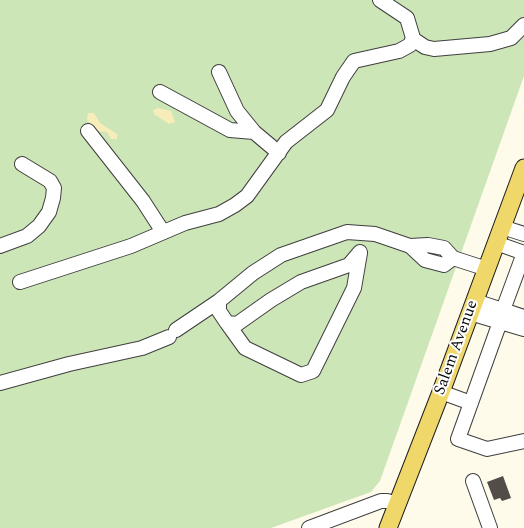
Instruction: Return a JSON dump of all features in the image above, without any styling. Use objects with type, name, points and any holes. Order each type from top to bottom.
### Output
[{"type":"main road","name":"Salem Avenue","points":[[388,528],[441,392],[502,227],[518,200],[523,175]]},
{"type":"street","points":[[380,0],[406,16]]},
{"type":"street","points":[[400,0],[410,25],[413,39],[425,47],[434,49],[490,44],[511,38],[524,25]]},
{"type":"street","points":[[20,282],[131,246],[185,222],[219,214],[235,205],[247,196],[286,142],[327,110],[335,92],[354,61],[399,51],[407,48],[413,39]]},
{"type":"street","points":[[219,72],[237,111],[254,132],[278,153]]},
{"type":"street","points":[[160,92],[230,130],[254,132]]},
{"type":"street","points":[[88,131],[143,201],[163,232]]},
{"type":"street","points":[[0,246],[27,236],[39,226],[49,212],[53,198],[54,188],[50,181],[22,164]]},
{"type":"street","points":[[502,227],[524,234]]},
{"type":"street","points":[[0,383],[69,364],[142,348],[173,334],[219,301],[252,273],[281,255],[347,232],[375,234],[410,246],[425,260],[444,265],[453,258],[487,269]]},
{"type":"street","points":[[219,301],[219,311],[245,348],[301,375],[313,371],[354,288],[360,253],[361,232]]},
{"type":"street","points":[[496,243],[524,253],[458,439],[487,449],[524,441]]},
{"type":"street","points":[[227,323],[237,324],[271,300],[301,282],[349,264],[360,253]]},
{"type":"street","points":[[473,307],[501,316],[524,329]]},
{"type":"street","points":[[501,316],[524,317]]},
{"type":"street","points":[[441,392],[471,403]]},
{"type":"street","points":[[473,481],[490,528]]},
{"type":"street","points":[[309,528],[381,501],[397,504]]},
{"type":"green space","points":[[0,0],[524,0],[524,76],[380,481],[371,492],[271,528],[0,528]]},
{"type":"sand","points":[[158,108],[171,111],[175,122],[169,124],[154,114],[153,110]]},
{"type":"sand","points":[[88,113],[94,113],[100,123],[117,134],[117,139],[111,139],[107,132],[95,131],[93,126],[87,120]]},
{"type":"building","points":[[503,476],[511,498],[502,501],[500,498],[494,500],[487,482]]}]
